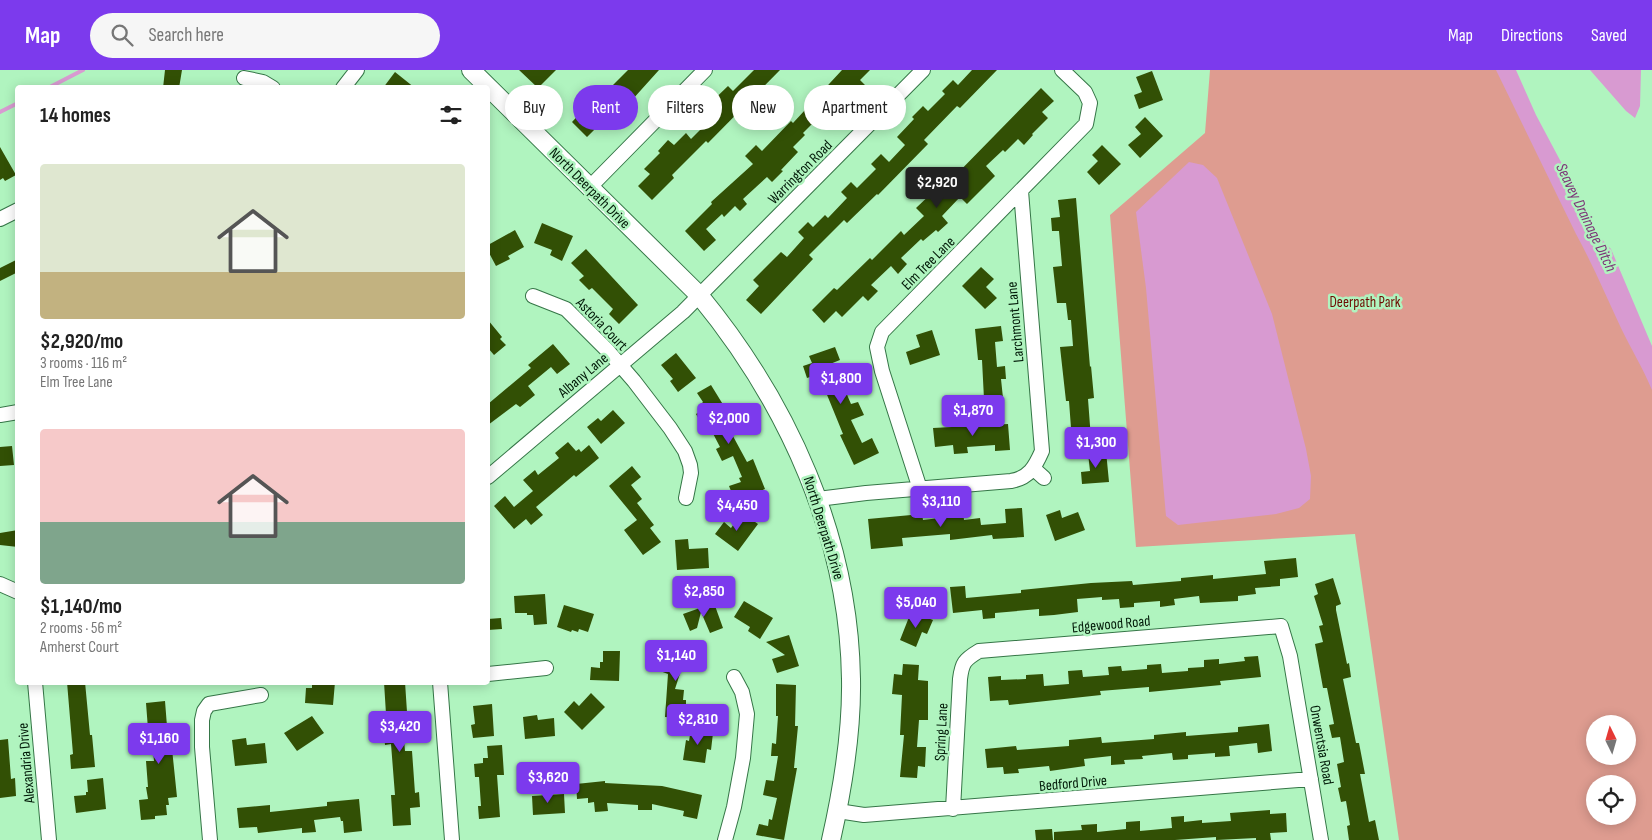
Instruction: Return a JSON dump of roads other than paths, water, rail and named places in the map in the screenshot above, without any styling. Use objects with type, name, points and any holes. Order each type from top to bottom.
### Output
[{"type":"street","points":[[346,85],[357,70]]},
{"type":"street","points":[[589,188],[706,70]]},
{"type":"street","name":"Warrington Road","points":[[699,295],[923,70]]},
{"type":"street","name":"Elm Tree Lane","points":[[920,489],[882,371],[877,347],[878,340],[882,332],[1086,124],[1095,109],[1084,92],[1062,70]]},
{"type":"street","name":"North Deerpath Drive","points":[[479,73],[589,188],[699,295],[761,379],[776,405],[798,452],[818,499],[841,583],[850,650],[849,737],[845,776],[831,840]]},
{"type":"street","points":[[244,78],[268,85]]},
{"type":"street","name":"Larchmont Lane","points":[[920,489],[1011,481],[1039,474],[1042,451],[1021,191]]},
{"type":"street","points":[[0,219],[15,212]]},
{"type":"street","name":"Albany Lane","points":[[490,475],[683,312],[699,295]]},
{"type":"street","name":"Astoria Court","points":[[533,296],[566,309],[608,351],[670,428],[685,451],[691,473],[686,498]]},
{"type":"street","points":[[0,415],[15,412]]},
{"type":"street","points":[[818,499],[920,489]]},
{"type":"street","points":[[0,584],[15,591]]},
{"type":"street","name":"Edgewood Road","points":[[967,658],[978,651],[1281,626],[1290,656]]},
{"type":"street","name":"Onwentsia Road","points":[[1290,656],[1321,840]]},
{"type":"street","name":"Spring Lane","points":[[953,809],[960,679],[962,666],[967,658]]},
{"type":"street","points":[[490,674],[546,668]]},
{"type":"street","points":[[724,840],[734,807],[743,758],[747,714],[744,698],[734,677]]},
{"type":"street","name":"Alexandria Drive","points":[[35,685],[49,840]]},
{"type":"street","points":[[440,685],[452,840]]},
{"type":"street","points":[[210,840],[202,747],[204,711],[209,704],[262,695]]},
{"type":"street","name":"Bedford Drive","points":[[838,811],[864,815],[953,809],[1311,779]]},
{"type":"water","name":"Seavey Drainage Ditch","points":[[1496,70],[1516,70],[1536,115],[1578,194],[1595,232],[1611,249],[1652,346],[1652,390],[1588,257]]},
{"type":"water","points":[[1590,70],[1641,70],[1640,106],[1635,118],[1626,111]]},
{"type":"water","points":[[1189,162],[1203,165],[1217,178],[1272,314],[1311,476],[1310,499],[1299,508],[1276,514],[1178,525],[1166,516],[1146,288],[1136,212]]},
{"type":"waterway","points":[[54,85],[83,70]]},
{"type":"waterway","points":[[0,112],[15,104]]},
{"type":"park label","name":"Deerpath Park","points":[[1365,302]]}]
